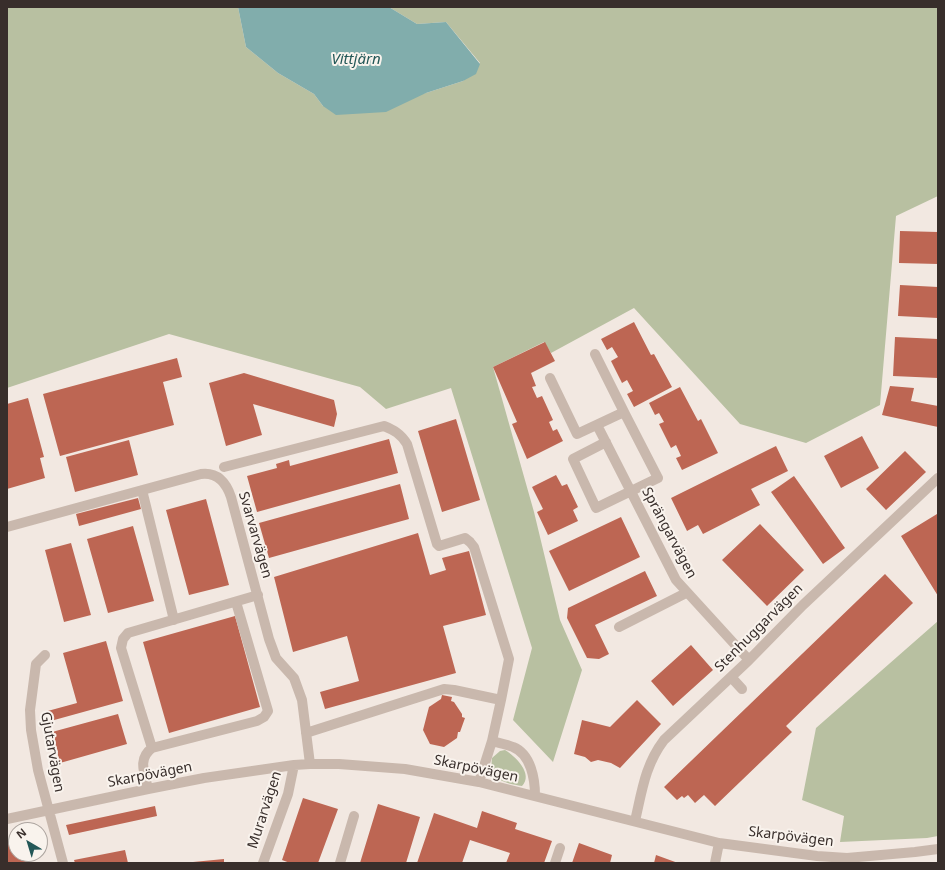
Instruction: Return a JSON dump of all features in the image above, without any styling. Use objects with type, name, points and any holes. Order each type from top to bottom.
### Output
[{"type":"street","points":[[595,354],[658,478],[596,508],[573,459],[606,442]]},
{"type":"street","points":[[550,378],[577,434],[624,412]]},
{"type":"street","name":"Sprängarvägen","points":[[597,425],[676,580],[686,593],[749,660]]},
{"type":"street","points":[[224,467],[384,426],[403,437],[407,444],[437,544],[439,546],[465,538],[474,547],[509,660],[492,741],[479,782]]},
{"type":"street","name":"Svarvarvägen","points":[[7,527],[208,473],[214,474],[221,480],[229,491],[269,640],[276,658],[294,678],[302,700],[310,764]]},
{"type":"street","name":"Stenhuggarvägen","points":[[635,821],[648,768],[664,740],[749,660],[803,605],[938,478]]},
{"type":"street","points":[[142,490],[174,620]]},
{"type":"street","points":[[619,627],[686,593]]},
{"type":"street","points":[[152,748],[121,648],[123,639],[128,633],[258,595]]},
{"type":"street","points":[[148,789],[143,762],[144,756],[152,748],[257,721],[264,717],[268,711],[236,602]]},
{"type":"street","name":"Gjutarvägen","points":[[45,655],[36,664],[30,710],[31,730],[38,770],[63,863]]},
{"type":"street","points":[[730,677],[742,689]]},
{"type":"street","points":[[306,733],[357,721],[444,689],[501,700]]},
{"type":"street","points":[[492,741],[513,747],[525,755],[534,778],[535,796]]},
{"type":"street","name":"Skarpövägen","points":[[7,819],[204,778],[294,765],[340,764],[405,769],[479,782],[719,842],[817,856],[847,858],[915,852],[938,848]]},
{"type":"street","name":"Murarvägen","points":[[263,863],[288,794],[294,765]]},
{"type":"street","points":[[340,863],[354,816]]},
{"type":"street","points":[[715,863],[719,842]]},
{"type":"street","points":[[555,863],[560,848]]},
{"type":"green space","points":[[7,7],[238,7],[246,47],[278,73],[314,94],[323,106],[426,93],[463,81],[480,63],[446,22],[417,24],[389,7],[938,7],[938,196],[896,216],[880,405],[806,443],[740,424],[634,308],[551,353],[544,342],[493,367],[534,512],[560,620],[582,670],[553,762],[513,720],[532,648],[451,388],[386,409],[360,387],[169,334],[7,388]]},
{"type":"green space","points":[[938,621],[938,836],[927,838],[840,842],[844,816],[802,800],[816,728]]},
{"type":"green space","points":[[505,750],[514,756],[525,771],[525,781],[522,786],[504,782],[495,776],[492,758],[500,751]]},
{"type":"water","name":"Vittjärn","points":[[238,7],[389,7],[417,24],[446,22],[480,64],[476,74],[463,81],[426,93],[386,112],[336,115],[323,106],[314,94],[278,73],[246,47]]},
{"type":"building","points":[[900,231],[938,232],[938,264],[899,263]]},
{"type":"building","points":[[900,285],[938,287],[938,318],[898,316]]},
{"type":"building","points":[[634,322],[651,355],[654,354],[672,387],[634,407],[627,394],[633,391],[627,380],[622,383],[611,361],[618,357],[612,347],[607,350],[601,339]]},
{"type":"building","points":[[895,337],[938,339],[938,378],[893,376]]},
{"type":"building","points":[[545,342],[555,361],[531,373],[536,386],[532,387],[537,398],[542,396],[553,420],[549,422],[553,431],[557,429],[563,441],[527,459],[512,424],[517,422],[493,367]]},
{"type":"building","points":[[177,358],[182,377],[163,382],[174,425],[60,456],[43,394]]},
{"type":"building","points":[[244,373],[334,400],[337,414],[334,427],[253,404],[262,435],[226,446],[209,383]]},
{"type":"building","points":[[890,386],[914,388],[911,401],[938,406],[938,427],[882,415]]},
{"type":"building","points":[[680,387],[698,421],[701,419],[718,453],[682,470],[676,458],[681,456],[676,445],[671,448],[659,424],[664,422],[659,413],[655,415],[649,403]]},
{"type":"building","points":[[28,398],[44,457],[40,458],[45,478],[7,489],[7,404]]},
{"type":"building","points":[[456,419],[480,500],[442,512],[418,431]]},
{"type":"building","points":[[862,436],[879,468],[841,488],[824,456]]},
{"type":"building","points":[[389,439],[398,473],[257,512],[247,476],[277,468],[276,464],[289,460],[290,466]]},
{"type":"building","points":[[129,440],[138,475],[75,492],[66,457]]},
{"type":"building","points":[[776,446],[788,471],[751,489],[760,505],[703,534],[698,525],[687,531],[671,498]]},
{"type":"building","points":[[905,451],[926,472],[886,510],[866,489]]},
{"type":"building","points":[[556,475],[562,486],[567,484],[578,507],[573,510],[578,521],[548,535],[537,512],[543,509],[532,487]]},
{"type":"building","points":[[794,476],[845,548],[823,564],[771,492]]},
{"type":"building","points":[[400,484],[409,519],[269,558],[259,523]]},
{"type":"building","points":[[138,498],[141,509],[79,526],[76,514]]},
{"type":"building","points":[[206,499],[229,585],[189,595],[166,510]]},
{"type":"building","points":[[937,514],[938,516],[938,596],[901,536]]},
{"type":"building","points":[[621,517],[640,557],[569,591],[549,551]]},
{"type":"building","points":[[760,524],[804,570],[767,606],[722,560]]},
{"type":"building","points":[[133,526],[154,601],[108,613],[87,539]]},
{"type":"building","points":[[418,533],[430,575],[446,570],[442,558],[469,551],[486,615],[443,626],[456,673],[325,709],[320,692],[359,681],[347,636],[293,652],[274,577]]},
{"type":"building","points":[[71,543],[91,615],[64,622],[45,550]]},
{"type":"building","points":[[645,571],[657,596],[595,625],[609,654],[599,659],[587,658],[567,618],[568,608]]},
{"type":"building","points":[[885,574],[913,603],[786,726],[792,732],[715,806],[704,795],[695,803],[688,795],[684,798],[682,796],[677,800],[664,787]]},
{"type":"building","points":[[235,616],[260,707],[169,733],[143,642]]},
{"type":"building","points":[[106,641],[123,701],[47,722],[44,712],[77,703],[63,653]]},
{"type":"building","points":[[691,645],[713,670],[673,706],[651,681]]},
{"type":"building","points":[[442,695],[452,697],[451,701],[454,702],[462,714],[462,717],[465,718],[460,732],[458,732],[457,738],[444,747],[430,744],[423,730],[429,707],[441,699]]},
{"type":"building","points":[[637,700],[661,724],[620,768],[611,763],[598,760],[591,762],[585,757],[574,754],[582,720],[610,727]]},
{"type":"building","points":[[118,714],[127,744],[60,763],[52,732]]},
{"type":"building","points":[[303,798],[338,809],[318,863],[290,863],[282,860]]},
{"type":"building","points":[[378,804],[420,817],[406,863],[360,863]]},
{"type":"building","points":[[155,806],[157,816],[69,835],[66,825]]},
{"type":"building","points":[[482,811],[517,823],[515,829],[552,841],[544,863],[506,863],[510,853],[470,840],[462,863],[417,863],[434,813],[477,828]]},
{"type":"building","points":[[7,842],[8,862],[29,862],[7,863]]},
{"type":"building","points":[[579,843],[612,855],[610,863],[572,863]]},
{"type":"building","points":[[125,850],[128,863],[75,863],[74,860]]},
{"type":"building","points":[[656,855],[678,863],[654,863]]},
{"type":"building","points":[[224,859],[224,863],[193,863],[193,862]]}]
